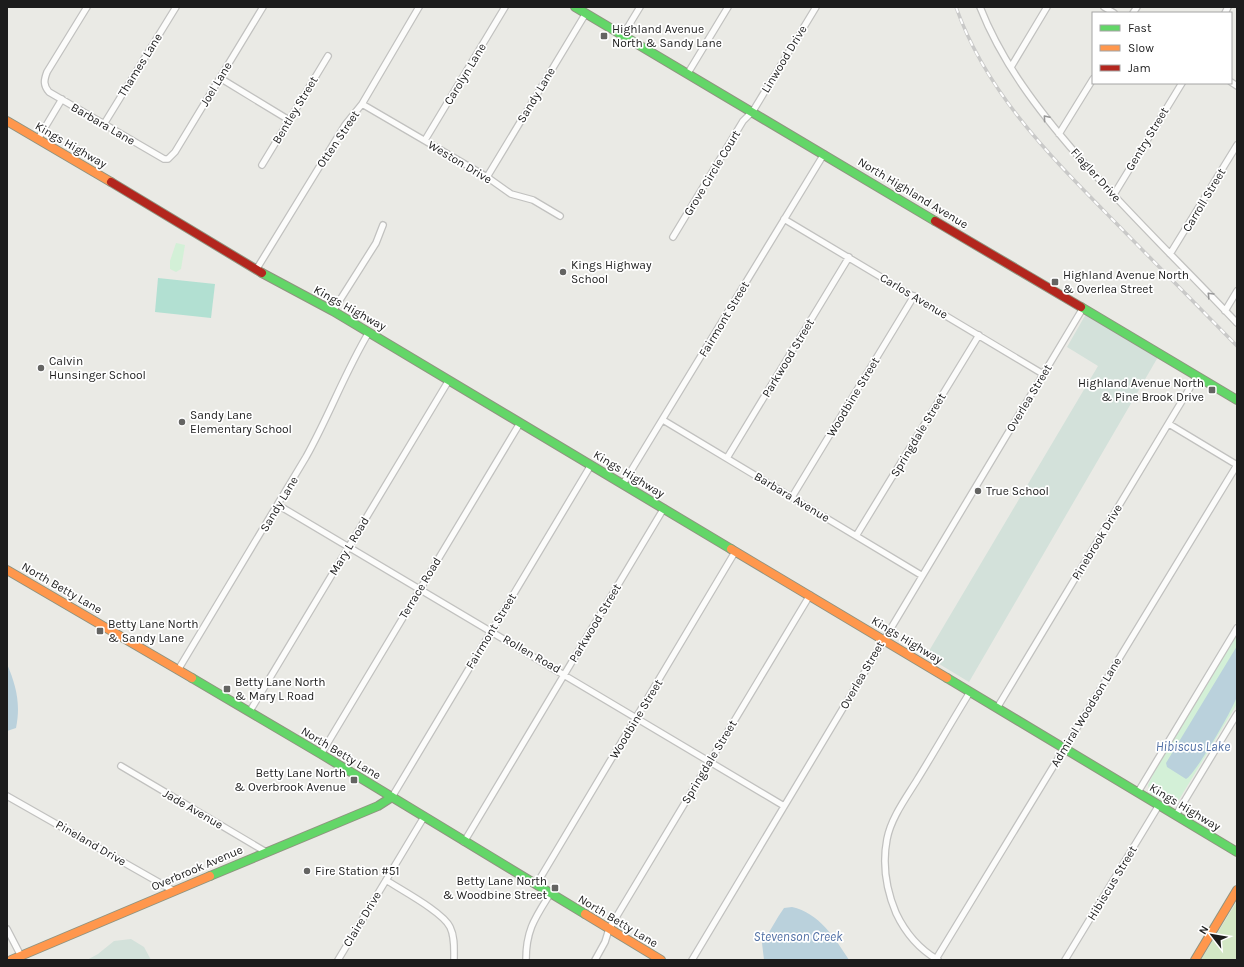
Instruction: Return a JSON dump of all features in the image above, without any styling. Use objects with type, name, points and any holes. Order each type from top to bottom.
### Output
[{"type":"street","name":"Barbara Lane","points":[[86,7],[48,72],[44,82],[49,92],[160,157],[168,159]]},
{"type":"street","name":"Thames Lane","points":[[104,124],[176,7]]},
{"type":"street","name":"Joel Lane","points":[[168,159],[175,152],[263,7]]},
{"type":"street","name":"Otten Street","points":[[256,270],[345,125],[362,104],[419,7]]},
{"type":"street","name":"Carolyn Lane","points":[[424,140],[505,7]]},
{"type":"street","name":"North Highland Avenue","points":[[575,7],[753,111],[1237,400]]},
{"type":"street","points":[[623,35],[640,7]]},
{"type":"street","points":[[688,73],[728,7]]},
{"type":"street","name":"Linwood Drive","points":[[753,111],[816,7]]},
{"type":"street","name":"Flagler Drive","points":[[980,7],[997,44],[1040,111],[1113,196],[1237,323]]},
{"type":"street","points":[[1011,67],[1047,7]]},
{"type":"street","name":"Sandy Lane","points":[[487,177],[586,13]]},
{"type":"street","name":"Bentley Street","points":[[262,165],[328,56]]},
{"type":"street","points":[[220,78],[289,120]]},
{"type":"street","points":[[1059,134],[1092,81]]},
{"type":"street","name":"Gentry Street","points":[[1113,196],[1181,84]]},
{"type":"street","points":[[38,139],[62,99]]},
{"type":"street","name":"Weston Drive","points":[[362,104],[487,177],[511,194],[533,200],[560,216]]},
{"type":"street","name":"Grove Circle Court","points":[[673,237],[743,121],[753,111]]},
{"type":"street","name":"Kings Highway","points":[[7,121],[176,220],[256,270],[369,332],[970,692],[1065,747],[1237,852]]},
{"type":"street","name":"Carroll Street","points":[[1170,254],[1237,145]]},
{"type":"street","name":"Fairmont Street","points":[[623,484],[824,154]]},
{"type":"street","name":"Carlos Avenue","points":[[784,219],[1043,374]]},
{"type":"street","points":[[333,311],[376,243],[383,225]]},
{"type":"street","name":"Parkwood Street","points":[[727,458],[849,257]]},
{"type":"street","points":[[1225,311],[1237,292]]},
{"type":"street","name":"Woodbine Street","points":[[792,497],[914,296]]},
{"type":"street","name":"Overlea Street","points":[[692,960],[921,575],[1083,308]]},
{"type":"street","name":"Sandy Lane","points":[[178,670],[278,505],[318,435],[348,370],[369,332]]},
{"type":"street","name":"Springdale Street","points":[[856,536],[979,335]]},
{"type":"street","name":"Pinebrook Drive","points":[[997,708],[1197,376]]},
{"type":"street","name":"Mary L Road","points":[[250,712],[448,380]]},
{"type":"street","name":"Barbara Avenue","points":[[662,420],[921,575]]},
{"type":"street","name":"Terrace Road","points":[[321,754],[520,423]]},
{"type":"street","points":[[1169,424],[1237,465]]},
{"type":"street","name":"Fairmont Street","points":[[392,797],[591,465]]},
{"type":"street","name":"Admiral Woodson Lane","points":[[937,959],[1237,465]]},
{"type":"street","name":"Rollen Road","points":[[278,505],[784,806]]},
{"type":"street","name":"Parkwood Street","points":[[464,842],[664,508]]},
{"type":"street","name":"Woodbine Street","points":[[536,885],[736,552]]},
{"type":"street","name":"North Betty Lane","points":[[7,570],[321,754],[661,960]]},
{"type":"street","name":"Springdale Street","points":[[595,960],[605,942],[609,929],[709,761],[810,596]]},
{"type":"street","points":[[1138,792],[1237,628]]},
{"type":"street","points":[[937,959],[922,949],[908,933],[892,903],[887,888],[884,870],[887,838],[899,809],[970,692]]},
{"type":"street","points":[[1176,815],[1237,714]]},
{"type":"street","name":"Jade Avenue","points":[[120,766],[266,852]]},
{"type":"street","name":"Pineland Drive","points":[[7,796],[174,891]]},
{"type":"street","name":"Overbrook Avenue","points":[[11,960],[378,806],[392,797]]},
{"type":"street","name":"Hibiscus Street","points":[[1065,960],[1159,805]]},
{"type":"street","name":"Claire Drive","points":[[338,960],[424,817]]},
{"type":"street","points":[[386,880],[435,911],[450,925],[454,943],[454,960]]},
{"type":"street","points":[[1195,960],[1237,890]]},
{"type":"street","points":[[526,960],[527,941],[530,929],[550,894]]},
{"type":"street","points":[[7,929],[21,956]]},
{"type":"green space","points":[[176,243],[185,245],[181,269],[176,272],[170,269],[170,261]]},
{"type":"green space","points":[[158,278],[215,284],[211,318],[155,312]]},
{"type":"green space","name":"Hibiscus Lake","points":[[1237,634],[1237,704],[1177,803],[1169,805],[1150,794],[1148,785],[1158,764]]},
{"type":"green space","points":[[1237,901],[1237,960],[1201,960]]},
{"type":"shaded area","points":[[1086,314],[1158,357],[969,682],[926,656],[1098,366],[1067,347]]},
{"type":"shaded area","points":[[131,939],[144,947],[151,960],[87,960],[98,954],[114,941]]},
{"type":"water","name":"Hibiscus Lake","points":[[1237,646],[1238,684],[1235,702],[1206,754],[1191,775],[1186,779],[1167,767],[1166,763]]},
{"type":"water","points":[[7,664],[17,695],[18,711],[16,728],[7,731]]},
{"type":"water","name":"Stevenson Creek","points":[[792,907],[802,910],[818,921],[832,935],[849,960],[764,960],[762,943],[784,908]]},
{"type":"railway","points":[[956,7],[969,38],[984,67],[1002,95],[1022,121],[1065,170],[1237,346]]},
{"type":"traffic: fast","points":[[575,7],[935,221]]},
{"type":"traffic: fast","points":[[262,273],[333,311],[731,549]]},
{"type":"traffic: fast","points":[[1081,307],[1237,400]]},
{"type":"traffic: fast","points":[[192,678],[321,754],[585,914]]},
{"type":"traffic: fast","points":[[947,678],[1237,852]]},
{"type":"traffic: fast","points":[[210,876],[378,806],[392,797]]},
{"type":"traffic: slow","points":[[7,121],[111,182]]},
{"type":"traffic: slow","points":[[731,549],[947,678]]},
{"type":"traffic: slow","points":[[7,570],[192,678]]},
{"type":"traffic: slow","points":[[11,960],[210,876]]},
{"type":"traffic: slow","points":[[1195,960],[1237,890]]},
{"type":"traffic: slow","points":[[585,914],[661,960]]},
{"type":"traffic: jam","points":[[111,182],[262,273]]},
{"type":"traffic: jam","points":[[935,221],[1081,307]]},
{"type":"place","name":"Highland Avenue North & Sandy Lane","points":[[604,36]]},
{"type":"place","name":"Kings Highway School","points":[[563,272]]},
{"type":"place","name":"Highland Avenue North & Overlea Street","points":[[1055,282]]},
{"type":"place","name":"Calvin Hunsinger School","points":[[41,368]]},
{"type":"place","name":"Highland Avenue North & Pine Brook Drive","points":[[1212,390]]},
{"type":"place","name":"Sandy Lane Elementary School","points":[[182,422]]},
{"type":"place","name":"True School","points":[[978,491]]},
{"type":"place","name":"Betty Lane North & Sandy Lane","points":[[100,631]]},
{"type":"place","name":"Betty Lane North & Mary L Road","points":[[227,689]]},
{"type":"place","name":"Betty Lane North & Overbrook Avenue","points":[[354,780]]},
{"type":"place","name":"Fire Station #51","points":[[307,871]]},
{"type":"place","name":"Betty Lane North & Woodbine Street","points":[[555,888]]}]
